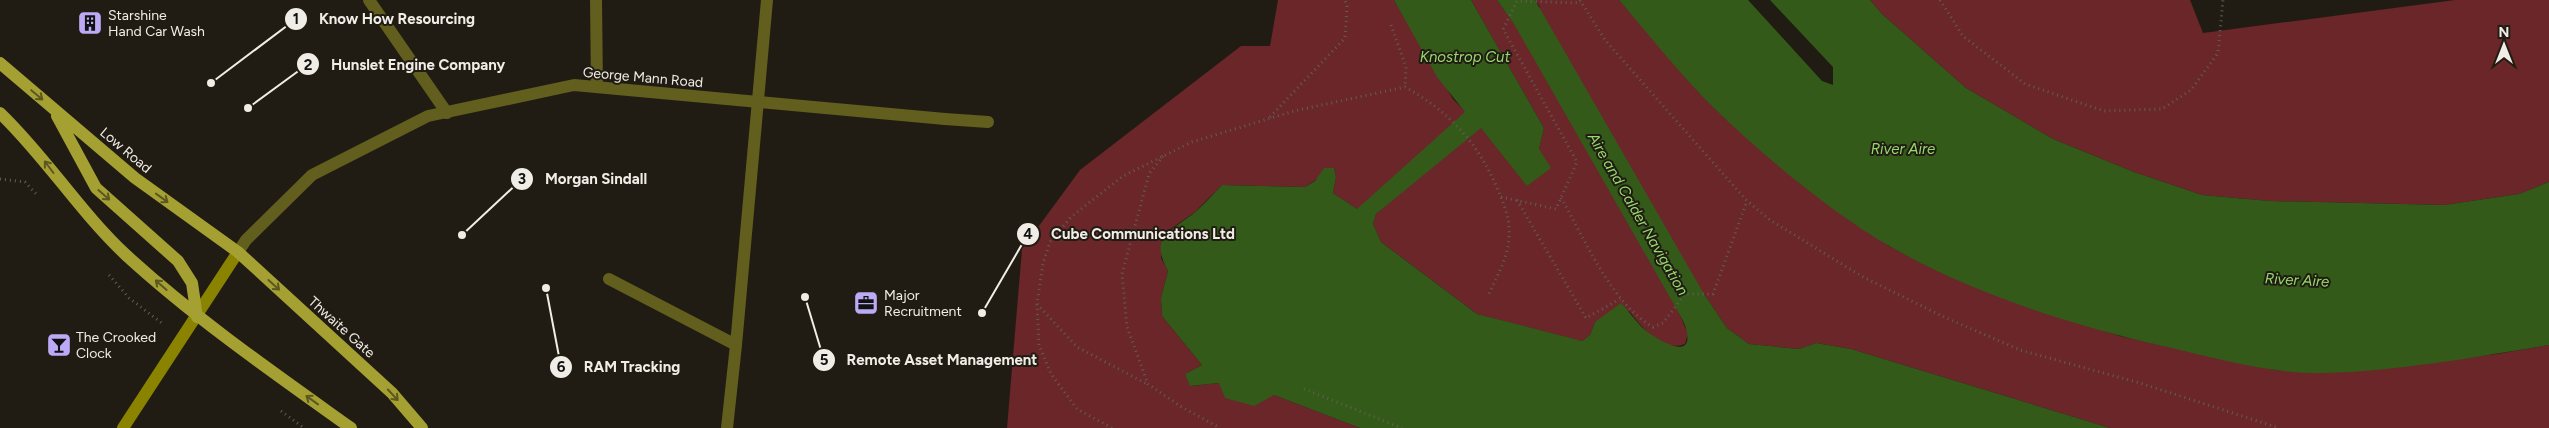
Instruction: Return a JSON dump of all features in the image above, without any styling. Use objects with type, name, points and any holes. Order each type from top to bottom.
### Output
[{"type":"main road","name":"Low Road","points":[[0,63],[134,178],[238,252]]},
{"type":"main road","points":[[53,109],[96,188],[178,261],[192,283],[197,317]]},
{"type":"main road","points":[[0,113],[22,134],[71,197],[125,254],[197,317],[351,428]]},
{"type":"main road","name":"Thwaite Gate","points":[[238,252],[392,393],[422,428]]},
{"type":"street","points":[[369,0],[447,113]]},
{"type":"street","points":[[596,0],[597,87]]},
{"type":"street","points":[[727,428],[766,0]]},
{"type":"street","name":"George Mann Road","points":[[238,252],[246,240],[312,175],[428,116],[574,85],[988,122]]},
{"type":"street","points":[[123,428],[238,252]]},
{"type":"street","points":[[609,279],[736,345]]},
{"type":"path","points":[[1269,119],[1344,38],[1348,6],[1345,0]]},
{"type":"path","points":[[1940,0],[1963,36],[2025,84],[2104,111],[2162,109],[2191,90],[2218,53],[2223,0]]},
{"type":"path","points":[[1501,196],[1556,209],[1577,162],[1503,29],[1517,1],[1580,1],[1605,40],[1747,201],[1770,220],[1863,277],[1944,317],[2020,350],[2140,383],[2279,428]]},
{"type":"path","points":[[1391,25],[1406,67],[1406,87]]},
{"type":"path","points":[[1112,428],[1077,409],[1051,374],[1039,345],[1037,304],[1043,263],[1050,242],[1071,217],[1122,176],[1165,153],[1192,142],[1294,111],[1406,87],[1448,115],[1477,147],[1501,196],[1510,219],[1508,247],[1488,296]]},
{"type":"path","points":[[1148,384],[1127,327],[1122,274],[1149,174],[1165,153]]},
{"type":"path","points":[[1560,198],[1620,299],[1638,318],[1653,327],[1663,323],[1685,294],[1713,294],[1747,201]]},
{"type":"path","points":[[1517,200],[1586,318],[1620,299]]},
{"type":"path","points":[[1037,304],[1077,347],[1148,384],[1180,406],[1220,428]]},
{"type":"path","points":[[1304,389],[1402,428]]},
{"type":"shaded area","points":[[1278,0],[1394,0],[1453,99],[1493,140],[1539,149],[1544,128],[1471,0],[1497,0],[1514,23],[1540,7],[1535,0],[1619,0],[1716,110],[1788,172],[1889,246],[1930,267],[2018,304],[2120,336],[2275,370],[2323,373],[2497,354],[2549,345],[2549,428],[2110,428],[1851,349],[1816,343],[1799,349],[1749,344],[1727,328],[1704,294],[1677,308],[1688,334],[1685,344],[1677,346],[1661,342],[1646,331],[1629,311],[1595,322],[1590,335],[1582,341],[1572,339],[1477,314],[1381,242],[1373,224],[1376,214],[1390,202],[1357,209],[1333,193],[1336,177],[1334,168],[1305,187],[1222,185],[1195,212],[1165,233],[1161,258],[1168,271],[1161,298],[1162,316],[1202,365],[1185,374],[1191,386],[1219,383],[1274,395],[1360,428],[1007,428],[1022,249],[1080,170],[1241,46],[1270,46]]},
{"type":"shaded area","points":[[1870,0],[2190,0],[2203,33],[2455,0],[2549,0],[2549,182],[2519,194],[2444,205],[2270,201],[2202,195],[2134,172],[2053,139],[1966,88],[1882,14]]},
{"type":"water","points":[[1394,0],[1471,0],[1544,128],[1539,149],[1551,168],[1527,186],[1481,128],[1376,214],[1373,224],[1381,242],[1477,314],[1582,341],[1590,335],[1595,322],[1621,303],[1641,326],[1655,337],[1678,347],[1684,346],[1687,341],[1683,320],[1514,24],[1497,0],[1535,0],[1704,294],[1727,328],[1749,344],[1799,349],[1816,343],[1851,349],[2110,428],[1360,428],[1274,395],[1254,406],[1225,398],[1219,383],[1190,386],[1185,374],[1202,365],[1162,316],[1161,298],[1168,271],[1161,250],[1162,242],[1170,230],[1198,210],[1222,185],[1305,187],[1315,181],[1324,168],[1334,168],[1336,177],[1333,193],[1357,209],[1465,112],[1437,77]]},
{"type":"water","name":"River Aire","points":[[1619,0],[1748,0],[1822,81],[1833,85],[1833,67],[1770,0],[1870,0],[1882,14],[1966,88],[2053,139],[2134,172],[2202,195],[2270,201],[2444,205],[2519,194],[2549,182],[2549,345],[2409,366],[2352,372],[2304,373],[2263,368],[2128,338],[2023,306],[1955,279],[1891,247],[1846,218],[1800,184],[1704,98]]},
{"type":"place","name":"Starshine Hand Car Wash","points":[[90,23]]},
{"type":"place","name":"Know How Resourcing","points":[[211,83]]},
{"type":"place","name":"Hunslet Engine Company","points":[[248,108]]},
{"type":"place","name":"Morgan Sindall","points":[[462,235]]},
{"type":"place","name":"RAM Tracking","points":[[546,288]]},
{"type":"place","name":"Remote Asset Management","points":[[805,297]]},
{"type":"place","name":"Major Recruitment","points":[[866,303]]},
{"type":"place","name":"Cube Communications Ltd","points":[[982,313]]},
{"type":"place","name":"The Crooked Clock","points":[[59,345]]},
{"type":"water label","name":"Knostrop Cut","points":[[1465,57]]},
{"type":"water label","name":"Aire and Calder Navigation","points":[[1638,214]]}]
